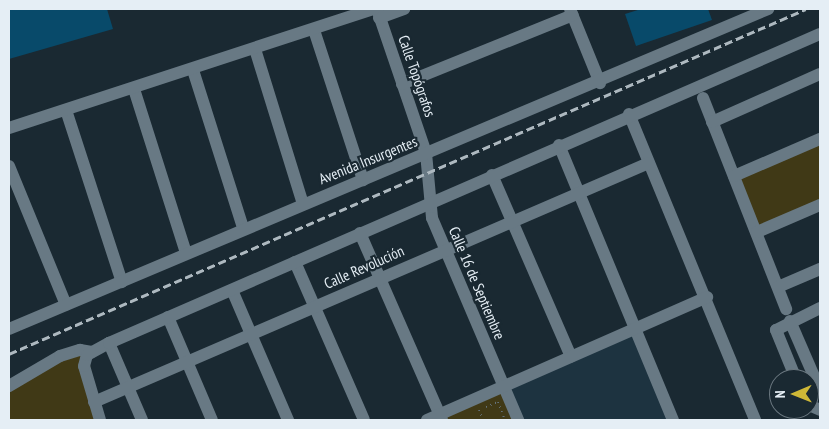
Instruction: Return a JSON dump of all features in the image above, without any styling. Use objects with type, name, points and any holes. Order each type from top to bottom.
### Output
[{"type":"street","points":[[9,128],[314,30],[377,12],[404,9]]},
{"type":"street","name":"Avenida Insurgentes","points":[[9,330],[243,228],[600,82],[768,9]]},
{"type":"street","name":"Calle Topógrafos","points":[[377,12],[426,153]]},
{"type":"street","points":[[402,84],[572,12],[600,82]]},
{"type":"street","points":[[314,30],[363,180]]},
{"type":"street","points":[[100,420],[84,373],[90,354],[109,343],[629,114],[820,34]]},
{"type":"street","points":[[255,49],[303,204]]},
{"type":"street","points":[[193,70],[243,228]]},
{"type":"street","points":[[712,122],[820,74]]},
{"type":"street","points":[[134,89],[186,253]]},
{"type":"street","points":[[703,98],[788,315],[820,390]]},
{"type":"street","points":[[66,110],[122,282]]},
{"type":"street","points":[[629,114],[707,297],[755,420]]},
{"type":"street","points":[[734,176],[820,139]]},
{"type":"street","points":[[559,145],[673,420]]},
{"type":"street","name":"Calle 16 de Septiembre","points":[[426,153],[430,201],[445,249],[518,420]]},
{"type":"street","name":"Calle Revolución","points":[[94,402],[253,335],[445,249],[649,163]]},
{"type":"street","points":[[9,166],[66,305]]},
{"type":"street","points":[[492,175],[571,357]]},
{"type":"street","points":[[757,232],[820,205]]},
{"type":"street","points":[[360,232],[441,418]]},
{"type":"street","points":[[295,262],[364,420]]},
{"type":"street","points":[[778,287],[820,269]]},
{"type":"street","points":[[232,290],[288,420]]},
{"type":"street","points":[[427,420],[441,418],[503,385],[636,330],[707,297]]},
{"type":"street","points":[[792,369],[776,330],[788,315],[820,308]]},
{"type":"street","points":[[168,317],[212,420]]},
{"type":"street","points":[[109,343],[142,420]]},
{"type":"street","points":[[9,386],[60,356],[80,350],[90,354]]},
{"type":"path","points":[[470,413],[498,402],[505,420]]},
{"type":"path","points":[[479,410],[483,420]]},
{"type":"shaded area","points":[[820,139],[820,205],[757,232],[734,176]]},
{"type":"shaded area","points":[[636,330],[669,420],[518,420],[503,385]]},
{"type":"shaded area","points":[[88,355],[101,420],[9,420],[9,386],[60,356]]},
{"type":"shaded area","points":[[503,385],[518,420],[442,420]]},
{"type":"building","points":[[9,9],[107,9],[113,29],[9,59]]},
{"type":"building","points":[[641,9],[708,9],[712,20],[636,46],[625,14]]},
{"type":"railway","points":[[9,354],[806,9]]}]
